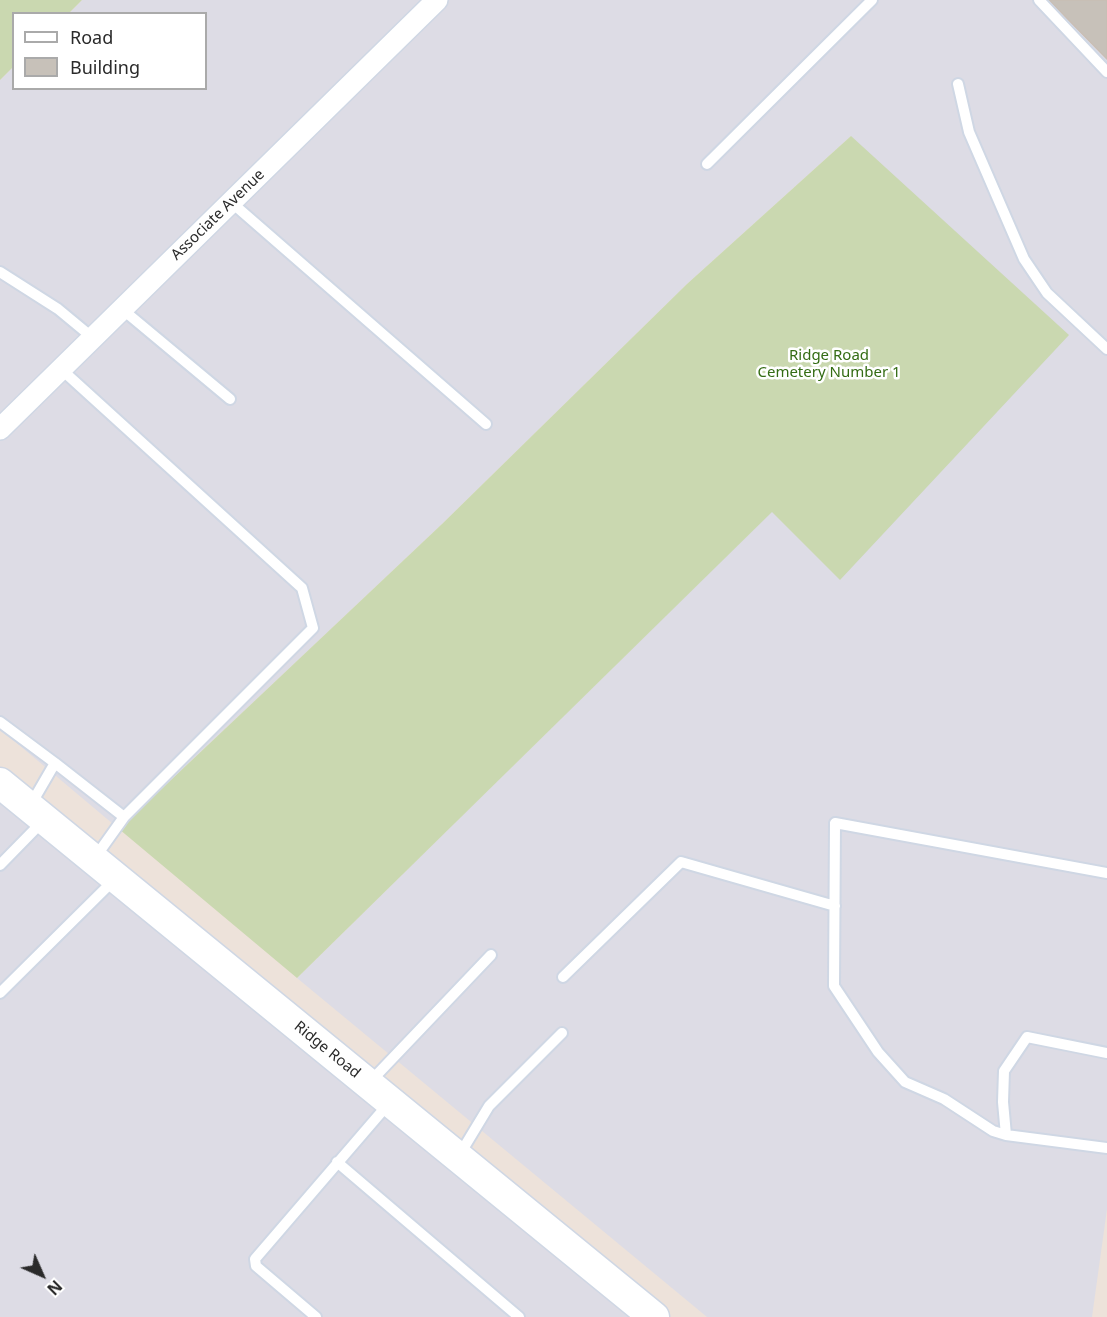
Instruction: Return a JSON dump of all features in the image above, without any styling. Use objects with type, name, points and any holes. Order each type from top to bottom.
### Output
[{"type":"main road","name":"Ridge Road","points":[[0,783],[654,1317]]},
{"type":"street","name":"Associate Avenue","points":[[0,429],[436,0]]},
{"type":"lane","points":[[706,164],[872,0]]},
{"type":"lane","points":[[1039,0],[1107,72]]},
{"type":"lane","points":[[958,84],[969,132],[1024,259],[1047,293],[1107,350]]},
{"type":"lane","points":[[231,202],[486,424]]},
{"type":"lane","points":[[0,272],[58,309],[93,338]]},
{"type":"lane","points":[[122,309],[230,399]]},
{"type":"lane","points":[[62,369],[302,588],[314,628],[124,817],[93,859]]},
{"type":"lane","points":[[0,722],[124,817]]},
{"type":"lane","points":[[0,865],[37,813],[55,763]]},
{"type":"lane","points":[[1107,873],[835,823],[834,986],[878,1052],[905,1082],[944,1100],[993,1131],[1006,1135],[1107,1148]]},
{"type":"lane","points":[[562,977],[681,862],[835,906]]},
{"type":"lane","points":[[0,993],[117,878]]},
{"type":"lane","points":[[316,1317],[256,1266],[255,1259],[337,1162],[379,1093],[491,955]]},
{"type":"lane","points":[[458,1157],[489,1106],[562,1033]]},
{"type":"lane","points":[[1006,1135],[1003,1102],[1004,1071],[1027,1037],[1107,1053]]},
{"type":"lane","points":[[337,1162],[519,1317]]},
{"type":"shaded area","points":[[82,0],[1107,0],[1107,1209],[1092,1317],[707,1317],[297,978],[772,511],[840,579],[851,136],[687,284],[442,524],[119,829],[0,729],[0,80],[12,68],[12,90],[207,90],[207,12],[70,12]]},
{"type":"shaded area","points":[[0,783],[654,1317],[0,1317]]},
{"type":"green space","points":[[0,0],[82,0],[70,12],[12,12],[12,68],[0,80]]},
{"type":"green space","name":"Ridge Road Cemetery Number 1","points":[[851,136],[1069,335],[840,580],[772,512],[297,978],[119,829],[442,524],[687,284]]},
{"type":"building","points":[[1049,0],[1107,0],[1107,59]]}]
